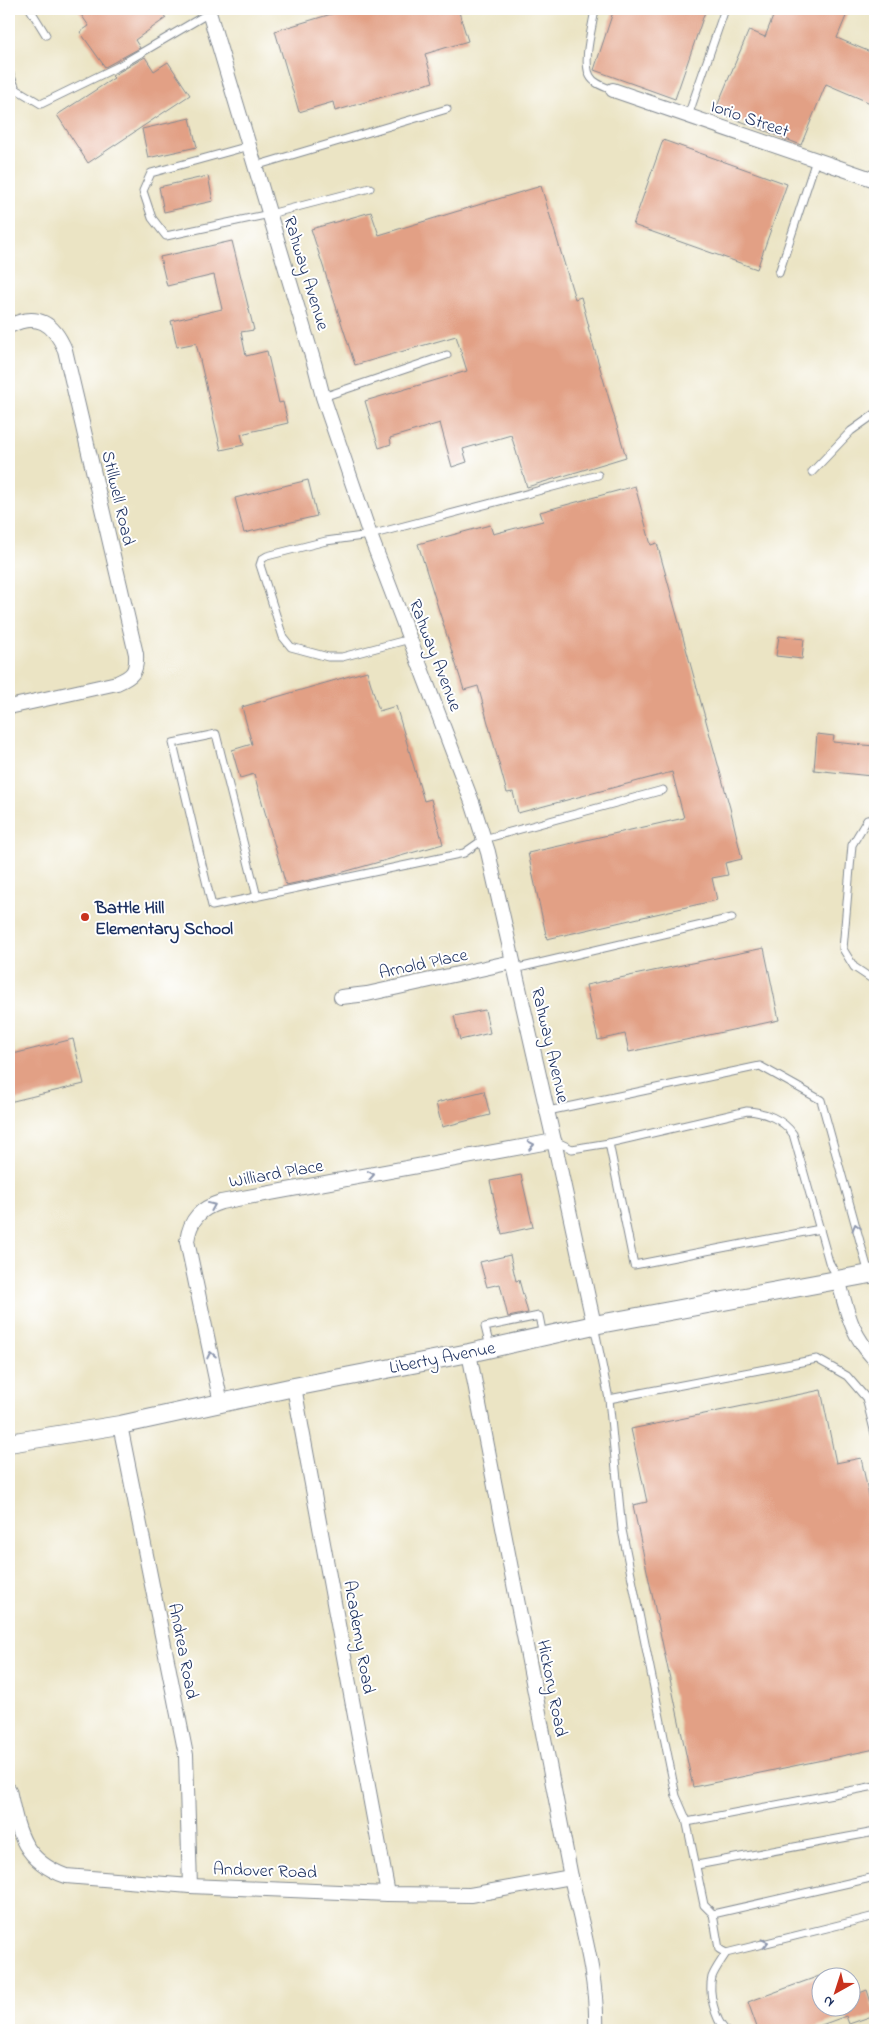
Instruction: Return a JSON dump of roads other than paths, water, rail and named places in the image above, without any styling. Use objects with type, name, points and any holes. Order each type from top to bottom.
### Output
[{"type":"street","name":"Rahway Avenue","points":[[208,11],[250,146],[323,398],[370,535],[484,839],[548,1111],[594,1325]]},
{"type":"street","name":"Iorio Street","points":[[613,90],[875,180]]},
{"type":"street","name":"Stillwell Road","points":[[9,326],[27,320],[43,321],[59,335],[65,350],[136,654],[137,666],[130,677],[117,683],[9,707]]},
{"type":"street","name":"Arnold Place","points":[[341,997],[367,994],[513,966]]},
{"type":"street","name":"Williard Place","points":[[221,1402],[187,1241],[189,1230],[199,1212],[210,1205],[221,1202],[554,1141]]},
{"type":"street","name":"Liberty Avenue","points":[[9,1444],[120,1425],[221,1402],[469,1353],[594,1325],[872,1274]]},
{"type":"street","points":[[838,1279],[851,1326],[858,1341],[875,1360]]},
{"type":"street","name":"Hickory Road","points":[[469,1353],[590,1966],[597,2009],[596,2030]]},
{"type":"street","name":"Academy Road","points":[[294,1387],[388,1894]]},
{"type":"street","name":"Andrea Road","points":[[120,1425],[186,1755],[190,1886]]},
{"type":"street","name":"Andover Road","points":[[9,1790],[19,1835],[31,1854],[41,1864],[53,1871],[79,1878],[190,1886],[388,1894],[470,1895],[491,1893],[571,1877]]},
{"type":"lane","points":[[30,9],[46,35]]},
{"type":"lane","points":[[595,9],[586,62],[589,76],[596,83],[613,90]]},
{"type":"lane","points":[[688,116],[725,9]]},
{"type":"lane","points":[[9,72],[16,89],[41,104],[117,67],[208,11]]},
{"type":"lane","points":[[255,166],[447,109]]},
{"type":"lane","points":[[250,146],[151,174],[143,191],[152,218],[166,236],[270,214],[370,188]]},
{"type":"lane","points":[[779,273],[816,160]]},
{"type":"lane","points":[[323,398],[447,355]]},
{"type":"lane","points":[[812,472],[851,431],[875,414]]},
{"type":"lane","points":[[410,639],[342,658],[328,657],[292,647],[283,637],[260,565],[262,559],[266,556],[326,541],[370,535],[598,475]]},
{"type":"lane","points":[[257,896],[216,734],[173,743],[212,906],[464,853],[484,839],[663,790]]},
{"type":"lane","points":[[875,819],[867,820],[852,845],[842,949],[854,967],[875,981]]},
{"type":"lane","points":[[513,966],[732,918]]},
{"type":"lane","points":[[548,1111],[760,1066],[821,1100],[872,1274]]},
{"type":"lane","points":[[554,1141],[572,1150],[747,1110],[759,1111],[786,1124],[793,1134],[829,1262],[838,1279]]},
{"type":"lane","points":[[609,1143],[634,1265],[820,1229]]},
{"type":"lane","points":[[594,1325],[609,1399],[622,1530],[676,1796],[687,1822],[704,1905],[713,1914],[719,1949],[726,1953],[875,1916]]},
{"type":"lane","points":[[609,1399],[817,1360],[847,1376],[866,1398],[875,1434]]},
{"type":"lane","points":[[687,1822],[875,1786]]},
{"type":"lane","points":[[697,1865],[875,1832]]},
{"type":"lane","points":[[713,1914],[875,1877]]},
{"type":"lane","points":[[724,2030],[716,2015],[712,1992],[712,1978],[726,1953]]},
{"type":"place","name":"Battle Hill Elementary School","points":[[85,917]]}]
